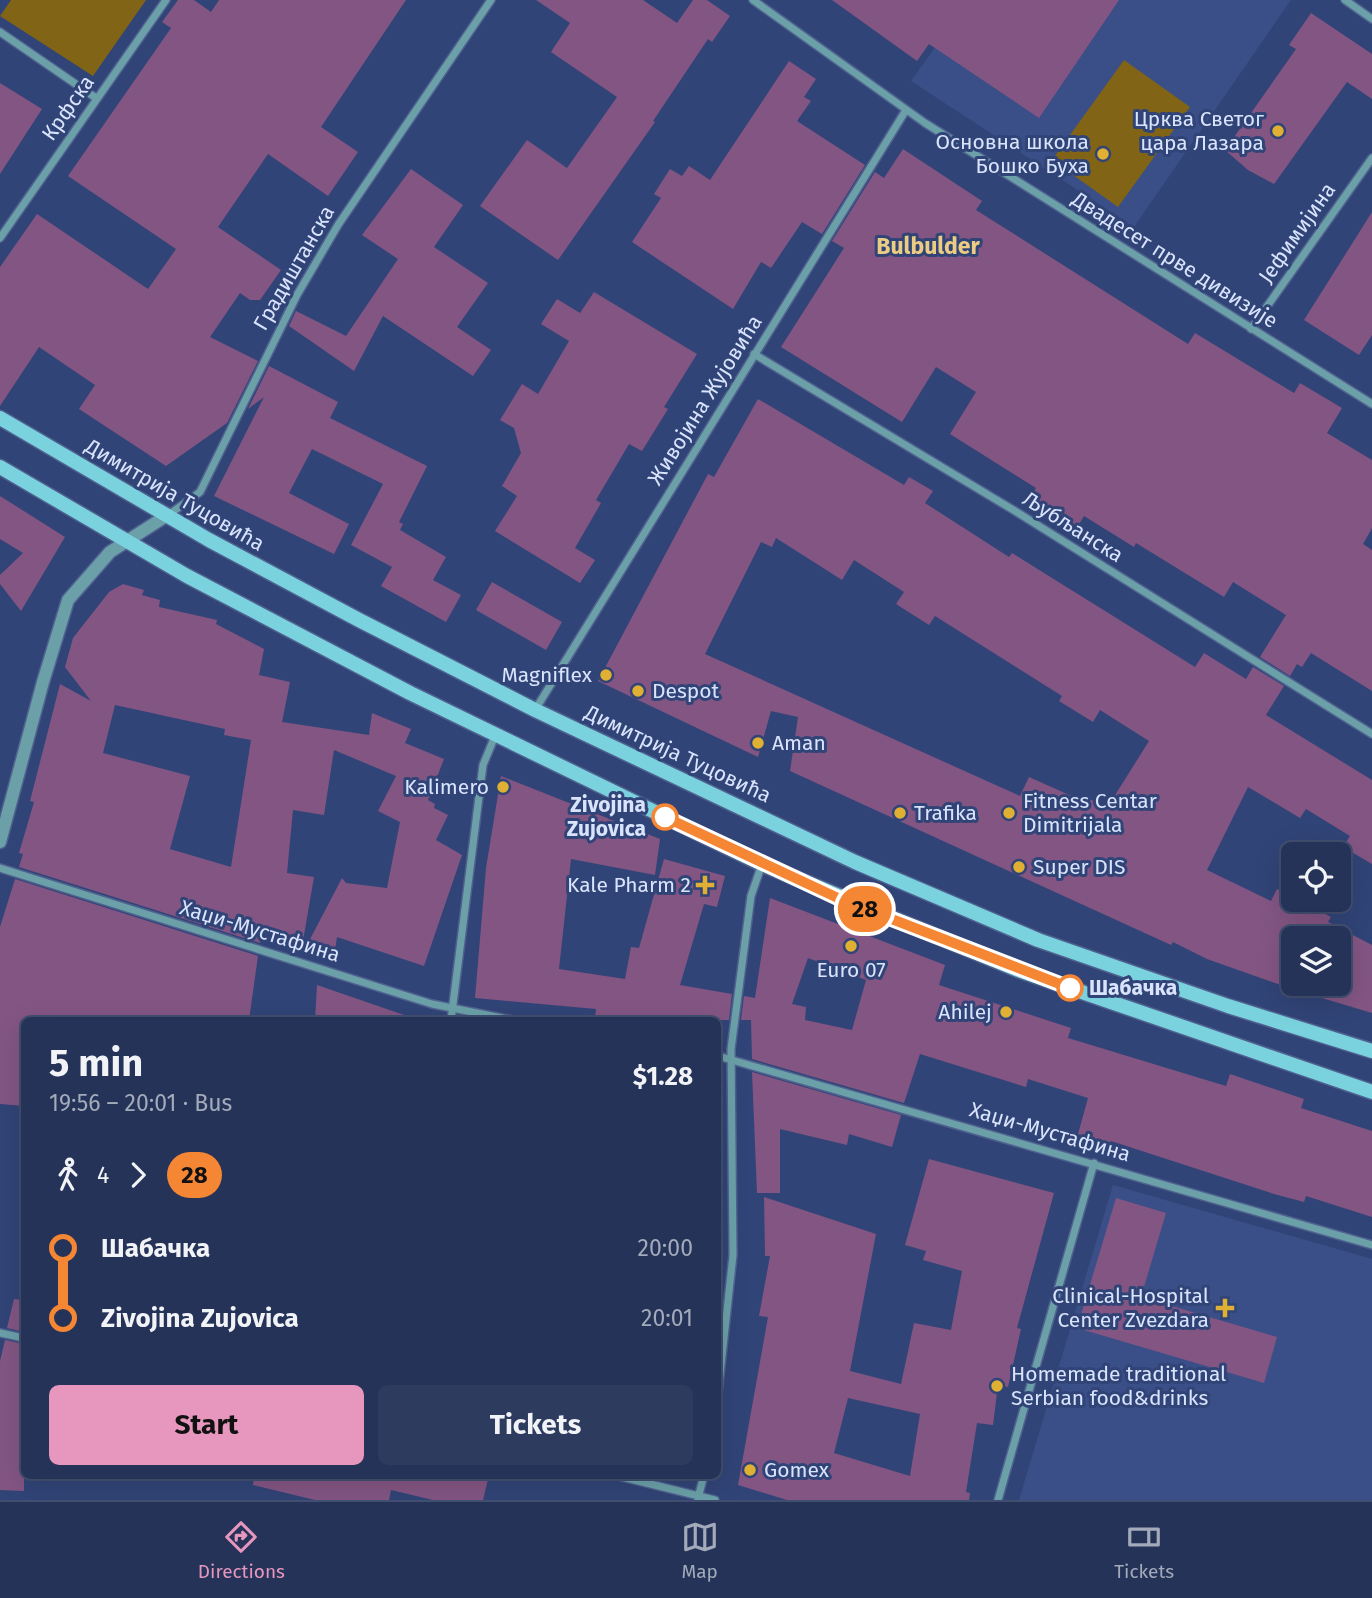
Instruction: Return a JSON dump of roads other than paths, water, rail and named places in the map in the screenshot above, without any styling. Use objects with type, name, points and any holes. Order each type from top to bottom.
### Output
[{"type":"main road","name":"Димитрија Туцовића","points":[[0,418],[166,516],[535,710],[887,877],[1038,940],[1228,1006],[1372,1051]]},
{"type":"main road","points":[[0,467],[222,595],[495,736],[762,864],[1018,970],[1372,1092]]},
{"type":"street","name":"Крфска","points":[[0,238],[166,0]]},
{"type":"street","name":"Градиштанска","points":[[0,842],[65,607],[95,566],[124,540],[166,516],[200,492],[297,295],[338,225],[491,0]]},
{"type":"street","name":"Двадесет прве дивизије","points":[[753,0],[906,110],[1372,404]]},
{"type":"street","points":[[1345,0],[1372,19]]},
{"type":"street","points":[[0,33],[96,98]]},
{"type":"street","name":"Живојина Жујовића","points":[[535,710],[906,110]]},
{"type":"street","name":"Јефимијина","points":[[1251,329],[1372,158]]},
{"type":"street","name":"Љубљанска","points":[[754,354],[1026,518],[1372,734]]},
{"type":"street","points":[[452,1017],[482,775],[488,750],[495,736]]},
{"type":"street","points":[[721,1365],[733,1255],[730,1059],[751,896],[762,864]]},
{"type":"street","name":"Хаџи-Мустафина","points":[[0,868],[453,1009],[496,1017]]},
{"type":"street","name":"Хаџи-Мустафина","points":[[721,1057],[1372,1245]]},
{"type":"street","points":[[998,1500],[1094,1163]]},
{"type":"street","points":[[0,1333],[21,1337]]},
{"type":"street","points":[[629,1479],[715,1500]]},
{"type":"street","points":[[699,1498],[703,1479]]},
{"type":"place","name":"Црква Светог цара Лазара","points":[[1278,131]]},
{"type":"place","name":"Основна школа Бошко Буха","points":[[1103,154]]},
{"type":"place","name":"Magniflex","points":[[606,675]]},
{"type":"place","name":"Despot","points":[[638,691]]},
{"type":"place","name":"Aman","points":[[758,743]]},
{"type":"place","name":"Kalimero","points":[[503,787]]},
{"type":"place","name":"Trafika","points":[[900,813]]},
{"type":"place","name":"Fitness Centar Dimitrijala","points":[[1009,813]]},
{"type":"place","name":"Zivojina Zujovica","points":[[665,817]]},
{"type":"place","name":"Super DIS","points":[[1019,867]]},
{"type":"place","name":"Kale Pharm 2","points":[[705,885]]},
{"type":"place","name":"Euro 07","points":[[851,946]]},
{"type":"place","name":"Шабачка","points":[[1070,988]]},
{"type":"place","name":"Ahilej","points":[[1006,1012]]},
{"type":"place","name":"Clinical-Hospital Center Zvezdara","points":[[1225,1308]]},
{"type":"place","name":"Homemade traditional Serbian food&drinks","points":[[997,1386]]},
{"type":"place","name":"Gomex","points":[[750,1470]]},
{"type":"district","name":"Bulbulder","points":[[928,246]]}]
